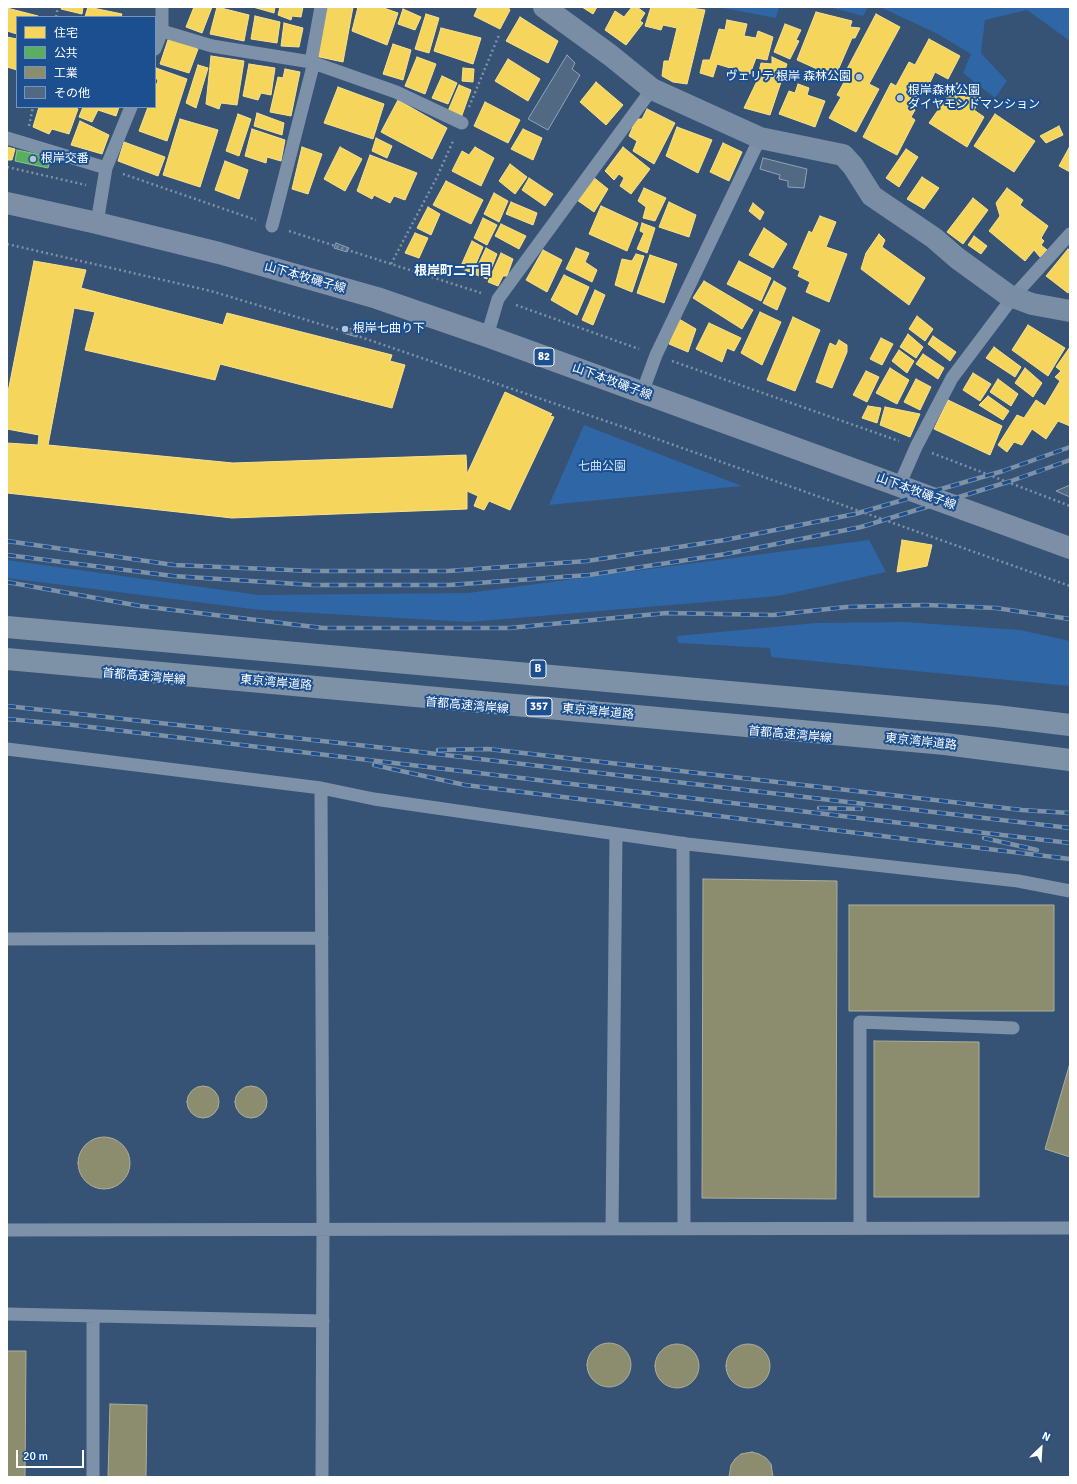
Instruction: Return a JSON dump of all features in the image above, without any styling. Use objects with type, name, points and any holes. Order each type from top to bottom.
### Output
[{"type":"highway","name":"B","points":[[7,620],[1070,717]]},
{"type":"highway","points":[[7,627],[996,716],[1070,724]]},
{"type":"highway","name":"東京湾岸道路","points":[[7,659],[945,744],[1070,760]]},
{"type":"highway","name":"首都高速湾岸線","points":[[7,665],[943,749],[1070,766]]},
{"type":"main road","name":"山下本牧磯子線","points":[[7,203],[219,253],[377,298],[487,336],[1070,548]]},
{"type":"street","points":[[544,7],[610,55],[652,89],[760,138],[843,155],[853,166],[872,196],[1013,297],[1032,304],[1070,311]]},
{"type":"lane","points":[[156,46],[162,31],[162,7]]},
{"type":"lane","points":[[272,226],[313,66],[311,62],[321,7]]},
{"type":"lane","points":[[162,31],[212,46],[311,62],[396,92],[462,123]]},
{"type":"lane","points":[[487,336],[498,299],[652,89]]},
{"type":"lane","points":[[97,223],[106,168],[131,108]]},
{"type":"lane","points":[[7,138],[106,168]]},
{"type":"lane","points":[[642,393],[656,355],[760,138]]},
{"type":"lane","points":[[899,486],[916,447],[952,378],[1013,297],[1070,234]]},
{"type":"lane","points":[[7,749],[321,788],[374,799],[683,843],[1018,881],[1070,891]]},
{"type":"lane","points":[[321,788],[323,1229],[322,1477]]},
{"type":"lane","points":[[612,1229],[616,834]]},
{"type":"lane","points":[[683,843],[684,1228]]},
{"type":"lane","points":[[7,939],[322,938]]},
{"type":"lane","points":[[860,1228],[860,1022],[1013,1028]]},
{"type":"lane","points":[[7,1230],[1070,1228]]},
{"type":"lane","points":[[7,1314],[323,1321]]},
{"type":"lane","points":[[93,1316],[93,1477]]},
{"type":"path","points":[[392,264],[436,179],[500,36]]},
{"type":"path","points":[[7,167],[102,188]]},
{"type":"path","points":[[106,168],[272,226],[498,299],[916,447],[1070,506]]},
{"type":"path","points":[[7,244],[211,291],[344,331],[619,425],[1070,586]]},
{"type":"green space","points":[[718,7],[779,7],[776,18]]},
{"type":"green space","points":[[829,7],[868,7],[863,16]]},
{"type":"green space","points":[[880,7],[1070,7],[1070,41],[1027,10],[985,20],[981,53],[1007,81],[995,98],[963,73],[971,54],[936,33]]},
{"type":"green space","name":"七曲公園","points":[[584,425],[742,486],[549,505]]},
{"type":"green space","points":[[869,540],[886,572],[778,596],[469,622],[260,610],[7,578],[7,560],[259,595],[468,593]]},
{"type":"green space","points":[[906,622],[1020,630],[1070,641],[1070,686],[771,657],[770,648],[678,643],[677,636],[816,623]]},
{"type":"building: 住宅","points":[[62,7],[83,7],[82,14],[61,9]]},
{"type":"building: 住宅","points":[[88,7],[122,14],[121,16],[85,16]]},
{"type":"building: 住宅","points":[[194,7],[212,7],[202,33],[186,27]]},
{"type":"building: 住宅","points":[[217,7],[249,15],[244,41],[210,34]]},
{"type":"building: 住宅","points":[[253,7],[275,7],[274,13]]},
{"type":"building: 住宅","points":[[280,7],[303,7],[301,17],[292,16],[291,20],[278,15]]},
{"type":"building: 住宅","points":[[326,7],[353,7],[343,62],[315,56]]},
{"type":"building: 住宅","points":[[358,7],[381,7],[398,13],[387,45],[352,31]]},
{"type":"building: 住宅","points":[[478,7],[508,7],[510,10],[500,29],[474,16]]},
{"type":"building: 住宅","points":[[582,7],[597,7],[593,14]]},
{"type":"building: 住宅","points":[[632,7],[637,7],[645,13],[640,21],[643,23],[626,45],[605,30],[615,11],[624,17]]},
{"type":"building: 住宅","points":[[651,7],[683,7],[705,10],[687,84],[673,82],[662,76],[664,61],[669,61],[677,28],[663,25],[661,30],[645,26]]},
{"type":"building: 住宅","points":[[7,8],[38,16],[16,16],[16,34],[7,31]]},
{"type":"building: 住宅","points":[[403,9],[421,17],[415,30],[398,24]]},
{"type":"building: 住宅","points":[[816,12],[852,21],[850,27],[860,28],[855,38],[852,38],[835,77],[797,60]]},
{"type":"building: 住宅","points":[[426,14],[439,18],[429,53],[415,49]]},
{"type":"building: 住宅","name":"ヴェリテ 根岸 森林公園","points":[[876,14],[900,27],[869,84],[879,89],[856,132],[829,118],[841,97],[837,95],[850,71],[847,69]]},
{"type":"building: 住宅","points":[[255,16],[280,22],[277,43],[251,39]]},
{"type":"building: 住宅","points":[[520,17],[558,41],[548,63],[506,41]]},
{"type":"building: 住宅","points":[[727,20],[747,24],[744,36],[756,38],[758,31],[773,37],[767,60],[756,58],[750,74],[717,64],[713,77],[700,73],[703,60],[710,60],[719,29],[725,30]]},
{"type":"building: 住宅","points":[[284,23],[303,28],[299,47],[281,46]]},
{"type":"building: 住宅","points":[[785,24],[801,30],[796,40],[799,41],[790,59],[774,52]]},
{"type":"building: 住宅","points":[[441,28],[481,38],[473,64],[434,51]]},
{"type":"building: 住宅","points":[[7,37],[16,39],[16,70],[7,67]]},
{"type":"building: 住宅","points":[[169,37],[198,49],[189,73],[160,64]]},
{"type":"building: 住宅","name":"根岸森林公園 ダイヤモンドマンション","points":[[929,39],[960,56],[948,79],[935,72],[927,89],[922,87],[911,107],[915,110],[911,117],[915,120],[897,155],[863,137],[891,83],[896,86],[909,62],[915,65]]},
{"type":"building: 住宅","points":[[393,44],[411,50],[403,80],[383,74]]},
{"type":"building: 住宅","points":[[211,56],[244,61],[237,105],[221,103],[219,109],[206,104]]},
{"type":"building: 住宅","points":[[417,57],[436,64],[425,94],[405,86]]},
{"type":"building: 住宅","points":[[772,57],[787,64],[770,115],[744,108],[757,81],[761,63],[772,64]]},
{"type":"building: 住宅","points":[[508,59],[540,79],[528,101],[495,81]]},
{"type":"building: 住宅","points":[[249,64],[275,68],[271,95],[261,93],[258,100],[243,96]]},
{"type":"building: 住宅","points":[[198,65],[208,68],[196,108],[186,103]]},
{"type":"building: 住宅","points":[[156,68],[187,79],[167,141],[139,131],[148,108],[156,108],[156,86],[158,81],[156,78]]},
{"type":"building: 住宅","points":[[463,68],[474,69],[473,82],[462,81]]},
{"type":"building: 住宅","points":[[285,69],[300,72],[291,116],[270,112],[278,77],[283,78]]},
{"type":"building: 住宅","points":[[442,76],[457,83],[448,104],[432,98]]},
{"type":"building: 住宅","points":[[596,82],[623,105],[606,125],[580,102]]},
{"type":"building: 住宅","points":[[957,83],[981,98],[974,110],[984,117],[967,147],[929,123]]},
{"type":"building: 住宅","points":[[798,84],[809,88],[807,95],[825,101],[815,127],[779,114],[789,91],[795,93]]},
{"type":"building: 住宅","points":[[459,85],[471,90],[461,118],[448,111]]},
{"type":"building: 住宅","points":[[338,87],[384,104],[373,139],[324,123]]},
{"type":"building: 住宅","points":[[398,100],[447,128],[432,159],[381,132]]},
{"type":"building: 住宅","points":[[485,102],[520,120],[508,143],[474,126]]},
{"type":"building: 住宅","points":[[39,108],[78,109],[69,134],[52,129],[49,134],[33,127]]},
{"type":"building: 住宅","points":[[83,108],[119,108],[116,116],[98,110],[92,122],[79,117]]},
{"type":"building: 住宅","points":[[647,109],[675,123],[654,164],[633,151],[637,141],[629,136],[636,119],[642,119]]},
{"type":"building: 住宅","points":[[257,113],[284,123],[282,135],[254,126]]},
{"type":"building: 住宅","points":[[238,114],[251,119],[239,156],[226,151]]},
{"type":"building: 住宅","points":[[995,114],[1035,141],[1014,172],[974,146]]},
{"type":"building: 住宅","points":[[180,119],[218,130],[200,187],[163,175]]},
{"type":"building: 住宅","points":[[80,121],[109,135],[102,154],[71,145]]},
{"type":"building: 住宅","points":[[1059,126],[1063,135],[1046,143],[1040,136]]},
{"type":"building: 住宅","points":[[677,127],[712,140],[698,173],[666,156]]},
{"type":"building: 住宅","points":[[252,129],[285,140],[281,161],[267,157],[266,163],[245,156]]},
{"type":"building: 住宅","points":[[523,129],[542,138],[533,160],[511,149]]},
{"type":"building: 住宅","points":[[376,138],[392,146],[387,158],[372,151]]},
{"type":"building: 住宅","points":[[124,142],[165,157],[158,176],[118,161]]},
{"type":"building: 住宅","points":[[723,143],[742,152],[729,181],[710,172]]},
{"type":"building: 住宅","points":[[1070,146],[1070,172],[1059,166]]},
{"type":"building: 住宅","points":[[7,147],[15,149],[12,160],[7,160]]},
{"type":"building: 住宅","points":[[302,147],[322,154],[308,194],[292,189]]},
{"type":"building: 住宅","points":[[340,147],[362,159],[345,191],[324,179]]},
{"type":"building: 住宅","points":[[475,147],[494,158],[481,186],[452,171],[462,151],[469,155]]},
{"type":"building: 住宅","points":[[623,147],[650,169],[631,194],[620,186],[624,178],[619,174],[614,180],[605,171]]},
{"type":"building: 住宅","points":[[906,149],[918,157],[899,187],[886,178]]},
{"type":"building: 住宅","points":[[370,155],[417,173],[405,200],[394,196],[390,203],[374,195],[372,199],[357,191]]},
{"type":"building: 住宅","points":[[225,161],[248,170],[239,199],[215,190]]},
{"type":"building: 住宅","points":[[510,164],[527,177],[515,194],[499,181]]},
{"type":"building: 住宅","points":[[593,177],[608,189],[594,212],[577,200]]},
{"type":"building: 住宅","points":[[922,177],[939,188],[924,209],[907,199]]},
{"type":"building: 住宅","points":[[529,178],[553,194],[545,206],[522,190]]},
{"type":"building: 住宅","points":[[446,181],[483,200],[471,224],[433,205]]},
{"type":"building: 住宅","points":[[644,188],[666,198],[655,221],[643,218],[646,207],[638,201]]},
{"type":"building: 住宅","points":[[1007,188],[1023,200],[1020,205],[1048,226],[1041,238],[1044,241],[1041,245],[1047,250],[1040,257],[1034,250],[1025,261],[989,231],[1000,216],[996,203]]},
{"type":"building: 住宅","points":[[494,193],[508,201],[499,222],[484,214]]},
{"type":"building: 住宅","points":[[973,198],[988,210],[963,244],[947,232]]},
{"type":"building: 住宅","points":[[511,202],[537,213],[533,225],[506,214]]},
{"type":"building: 住宅","points":[[669,202],[696,215],[689,237],[659,227]]},
{"type":"building: 住宅","points":[[753,203],[764,212],[760,220],[749,211]]},
{"type":"building: 住宅","points":[[601,206],[638,223],[627,251],[589,234]]},
{"type":"building: 住宅","points":[[428,207],[440,214],[431,235],[417,228]]},
{"type":"building: 住宅","points":[[820,216],[836,222],[826,247],[847,254],[829,302],[806,292],[810,282],[798,276],[800,271],[793,268],[809,231],[812,233]]},
{"type":"building: 住宅","points":[[483,218],[497,225],[487,245],[474,238]]},
{"type":"building: 住宅","points":[[642,223],[655,228],[647,253],[637,249],[644,233],[640,231]]},
{"type":"building: 住宅","points":[[501,224],[526,236],[519,249],[495,236]]},
{"type":"building: 住宅","points":[[764,228],[787,244],[773,268],[749,255]]},
{"type":"building: 住宅","points":[[415,233],[428,238],[419,258],[405,253]]},
{"type":"building: 住宅","points":[[879,234],[885,240],[882,247],[925,278],[909,305],[861,269],[866,253]]},
{"type":"building: 住宅","points":[[974,236],[987,246],[981,254],[968,245]]},
{"type":"building: 住宅","points":[[472,241],[483,247],[472,273],[460,268]]},
{"type":"building: 住宅","points":[[486,248],[497,254],[487,279],[474,274]]},
{"type":"building: 住宅","points":[[576,248],[589,253],[585,262],[597,270],[592,282],[566,269]]},
{"type":"building: 住宅","points":[[1068,249],[1070,251],[1070,290],[1068,293],[1046,276]]},
{"type":"building: 住宅","points":[[543,250],[562,260],[547,292],[526,280]]},
{"type":"building: 住宅","points":[[501,253],[513,259],[507,276],[503,276],[498,286],[488,282]]},
{"type":"building: 住宅","points":[[636,254],[644,256],[632,292],[615,285],[622,259],[632,261]]},
{"type":"building: 住宅","points":[[650,255],[677,264],[664,303],[637,293]]},
{"type":"building: 住宅","points":[[34,261],[86,270],[81,288],[223,325],[227,313],[392,355],[390,361],[405,365],[392,408],[220,364],[215,380],[85,350],[95,312],[74,308],[48,445],[233,463],[466,455],[467,474],[505,392],[552,414],[550,416],[554,417],[510,510],[489,501],[484,510],[474,506],[478,496],[467,491],[467,509],[232,518],[7,493],[7,443],[38,445],[39,435],[7,429],[7,397]]},
{"type":"building: 住宅","points":[[739,261],[771,278],[761,301],[727,284]]},
{"type":"building: 住宅","points":[[564,275],[589,287],[577,315],[551,300]]},
{"type":"building: 住宅","points":[[704,281],[753,310],[742,329],[693,298]]},
{"type":"building: 住宅","points":[[774,281],[786,288],[777,310],[763,303]]},
{"type":"building: 住宅","points":[[595,290],[605,295],[593,325],[582,320]]},
{"type":"building: 住宅","points":[[760,312],[781,322],[762,365],[741,353]]},
{"type":"building: 住宅","points":[[917,316],[933,329],[925,341],[909,329]]},
{"type":"building: 住宅","points":[[793,317],[820,330],[795,391],[767,380]]},
{"type":"building: 住宅","points":[[679,319],[696,329],[688,352],[669,344]]},
{"type":"building: 住宅","points":[[709,323],[741,338],[734,351],[727,348],[722,362],[696,349]]},
{"type":"building: 住宅","points":[[1028,325],[1065,348],[1048,376],[1012,350]]},
{"type":"building: 住宅","points":[[908,334],[923,347],[916,358],[900,347]]},
{"type":"building: 住宅","points":[[933,336],[956,352],[950,361],[928,344]]},
{"type":"building: 住宅","points":[[881,338],[893,344],[882,365],[870,359]]},
{"type":"building: 住宅","points":[[839,340],[847,345],[847,352],[832,388],[816,382],[830,343],[836,346]]},
{"type":"building: 住宅","points":[[994,347],[1021,367],[1015,377],[986,358]]},
{"type":"building: 住宅","points":[[1070,347],[1070,426],[1058,421],[1046,439],[1032,429],[1022,445],[1014,442],[1007,452],[998,445],[1017,415],[1024,418],[1036,400],[1045,406],[1060,381],[1055,377],[1061,371],[1056,367]]},
{"type":"building: 住宅","points":[[899,350],[914,361],[907,373],[892,361]]},
{"type":"building: 住宅","points":[[923,354],[944,368],[938,379],[916,364]]},
{"type":"building: 住宅","points":[[890,368],[909,380],[897,404],[876,393]]},
{"type":"building: 住宅","points":[[1025,368],[1042,383],[1033,397],[1015,383]]},
{"type":"building: 住宅","points":[[866,371],[879,377],[867,402],[853,395]]},
{"type":"building: 住宅","points":[[973,373],[991,384],[980,401],[963,390]]},
{"type":"building: 住宅","points":[[916,379],[931,387],[920,410],[904,402]]},
{"type":"building: 住宅","points":[[998,379],[1018,394],[1011,406],[990,392]]},
{"type":"building: 住宅","points":[[988,396],[1009,411],[1003,420],[979,405]]},
{"type":"building: 住宅","points":[[948,400],[1002,426],[990,455],[934,429]]},
{"type":"building: 住宅","points":[[868,406],[881,408],[877,423],[862,418]]},
{"type":"building: 住宅","points":[[885,407],[920,414],[910,437],[880,425]]},
{"type":"building: 住宅","points":[[902,540],[932,545],[927,566],[897,572]]},
{"type":"building: 公共","name":"根岸交番","points":[[17,150],[51,157],[48,168],[15,161]]},
{"type":"building: 工業","points":[[703,879],[837,881],[836,1199],[702,1198]]},
{"type":"building: 工業","points":[[849,905],[1054,905],[1054,1011],[849,1011]]},
{"type":"building: 工業","points":[[874,1041],[979,1042],[979,1197],[874,1197]]},
{"type":"building: 工業","points":[[1070,1063],[1070,1157],[1045,1149]]},
{"type":"building: 工業","points":[[200,1086],[206,1086],[216,1093],[219,1102],[218,1108],[212,1115],[206,1118],[200,1118],[190,1111],[187,1105],[187,1099],[194,1089]]},
{"type":"building: 工業","points":[[248,1086],[254,1086],[264,1093],[267,1102],[266,1108],[260,1115],[254,1118],[248,1118],[238,1111],[235,1105],[235,1099],[242,1089]]},
{"type":"building: 工業","points":[[99,1137],[109,1137],[123,1144],[130,1158],[130,1168],[123,1182],[109,1189],[99,1189],[89,1185],[82,1178],[78,1168],[78,1158],[82,1148],[89,1141]]},
{"type":"building: 工業","points":[[605,1343],[613,1343],[625,1349],[631,1361],[631,1369],[625,1381],[613,1387],[605,1387],[593,1381],[587,1369],[587,1361],[593,1349]]},
{"type":"building: 工業","points":[[673,1344],[681,1344],[693,1350],[699,1362],[699,1370],[693,1382],[681,1388],[673,1388],[661,1382],[655,1370],[655,1362],[661,1350]]},
{"type":"building: 工業","points":[[744,1344],[752,1344],[764,1350],[770,1362],[770,1370],[764,1382],[752,1388],[744,1388],[732,1382],[726,1370],[726,1362],[732,1350]]},
{"type":"building: 工業","points":[[7,1351],[26,1351],[25,1477],[7,1477]]},
{"type":"building: 工業","points":[[110,1404],[147,1405],[146,1477],[108,1477]]},
{"type":"building: 工業","points":[[752,1452],[766,1458],[771,1464],[773,1477],[729,1477],[731,1465],[735,1459],[741,1454]]},
{"type":"building: その他","points":[[567,55],[575,63],[572,69],[580,75],[548,130],[528,119]]},
{"type":"building: その他","points":[[763,158],[807,169],[804,188],[788,187],[788,181],[779,179],[780,175],[760,169]]},
{"type":"building: その他","points":[[336,243],[349,248],[347,252],[334,248]]},
{"type":"building: その他","points":[[345,327],[358,331],[357,337],[343,333]]},
{"type":"building: その他","points":[[1070,485],[1070,497],[1056,491]]},
{"type":"railway","points":[[7,541],[174,565],[313,571],[448,571],[587,561],[725,540],[855,514],[1003,471],[1070,447]]},
{"type":"railway","points":[[7,555],[173,576],[313,585],[449,585],[589,575],[726,554],[861,527],[1011,481],[1070,460]]},
{"type":"railway","points":[[7,582],[140,606],[323,628],[509,628],[667,613],[773,615],[846,607],[926,605],[996,608],[1070,619]]},
{"type":"railway","points":[[7,706],[394,749],[1070,828]]},
{"type":"railway","points":[[7,719],[73,725],[1070,843]]},
{"type":"railway","points":[[438,750],[488,749],[1022,810],[1070,813]]},
{"type":"railway","points":[[374,765],[465,785],[1070,859]]},
{"type":"railway","points":[[819,808],[861,809]]},
{"type":"railway","points":[[984,838],[1037,850]]},
{"type":"place","name":"ヴェリテ 根岸 森林公園","points":[[859,77]]},
{"type":"place","name":"根岸森林公園 ダイヤモンドマンション","points":[[900,98]]},
{"type":"place","name":"根岸交番","points":[[33,159]]},
{"type":"place","name":"根岸七曲り下","points":[[345,329]]},
{"type":"district","name":"根岸町二丁目","points":[[453,272]]}]
